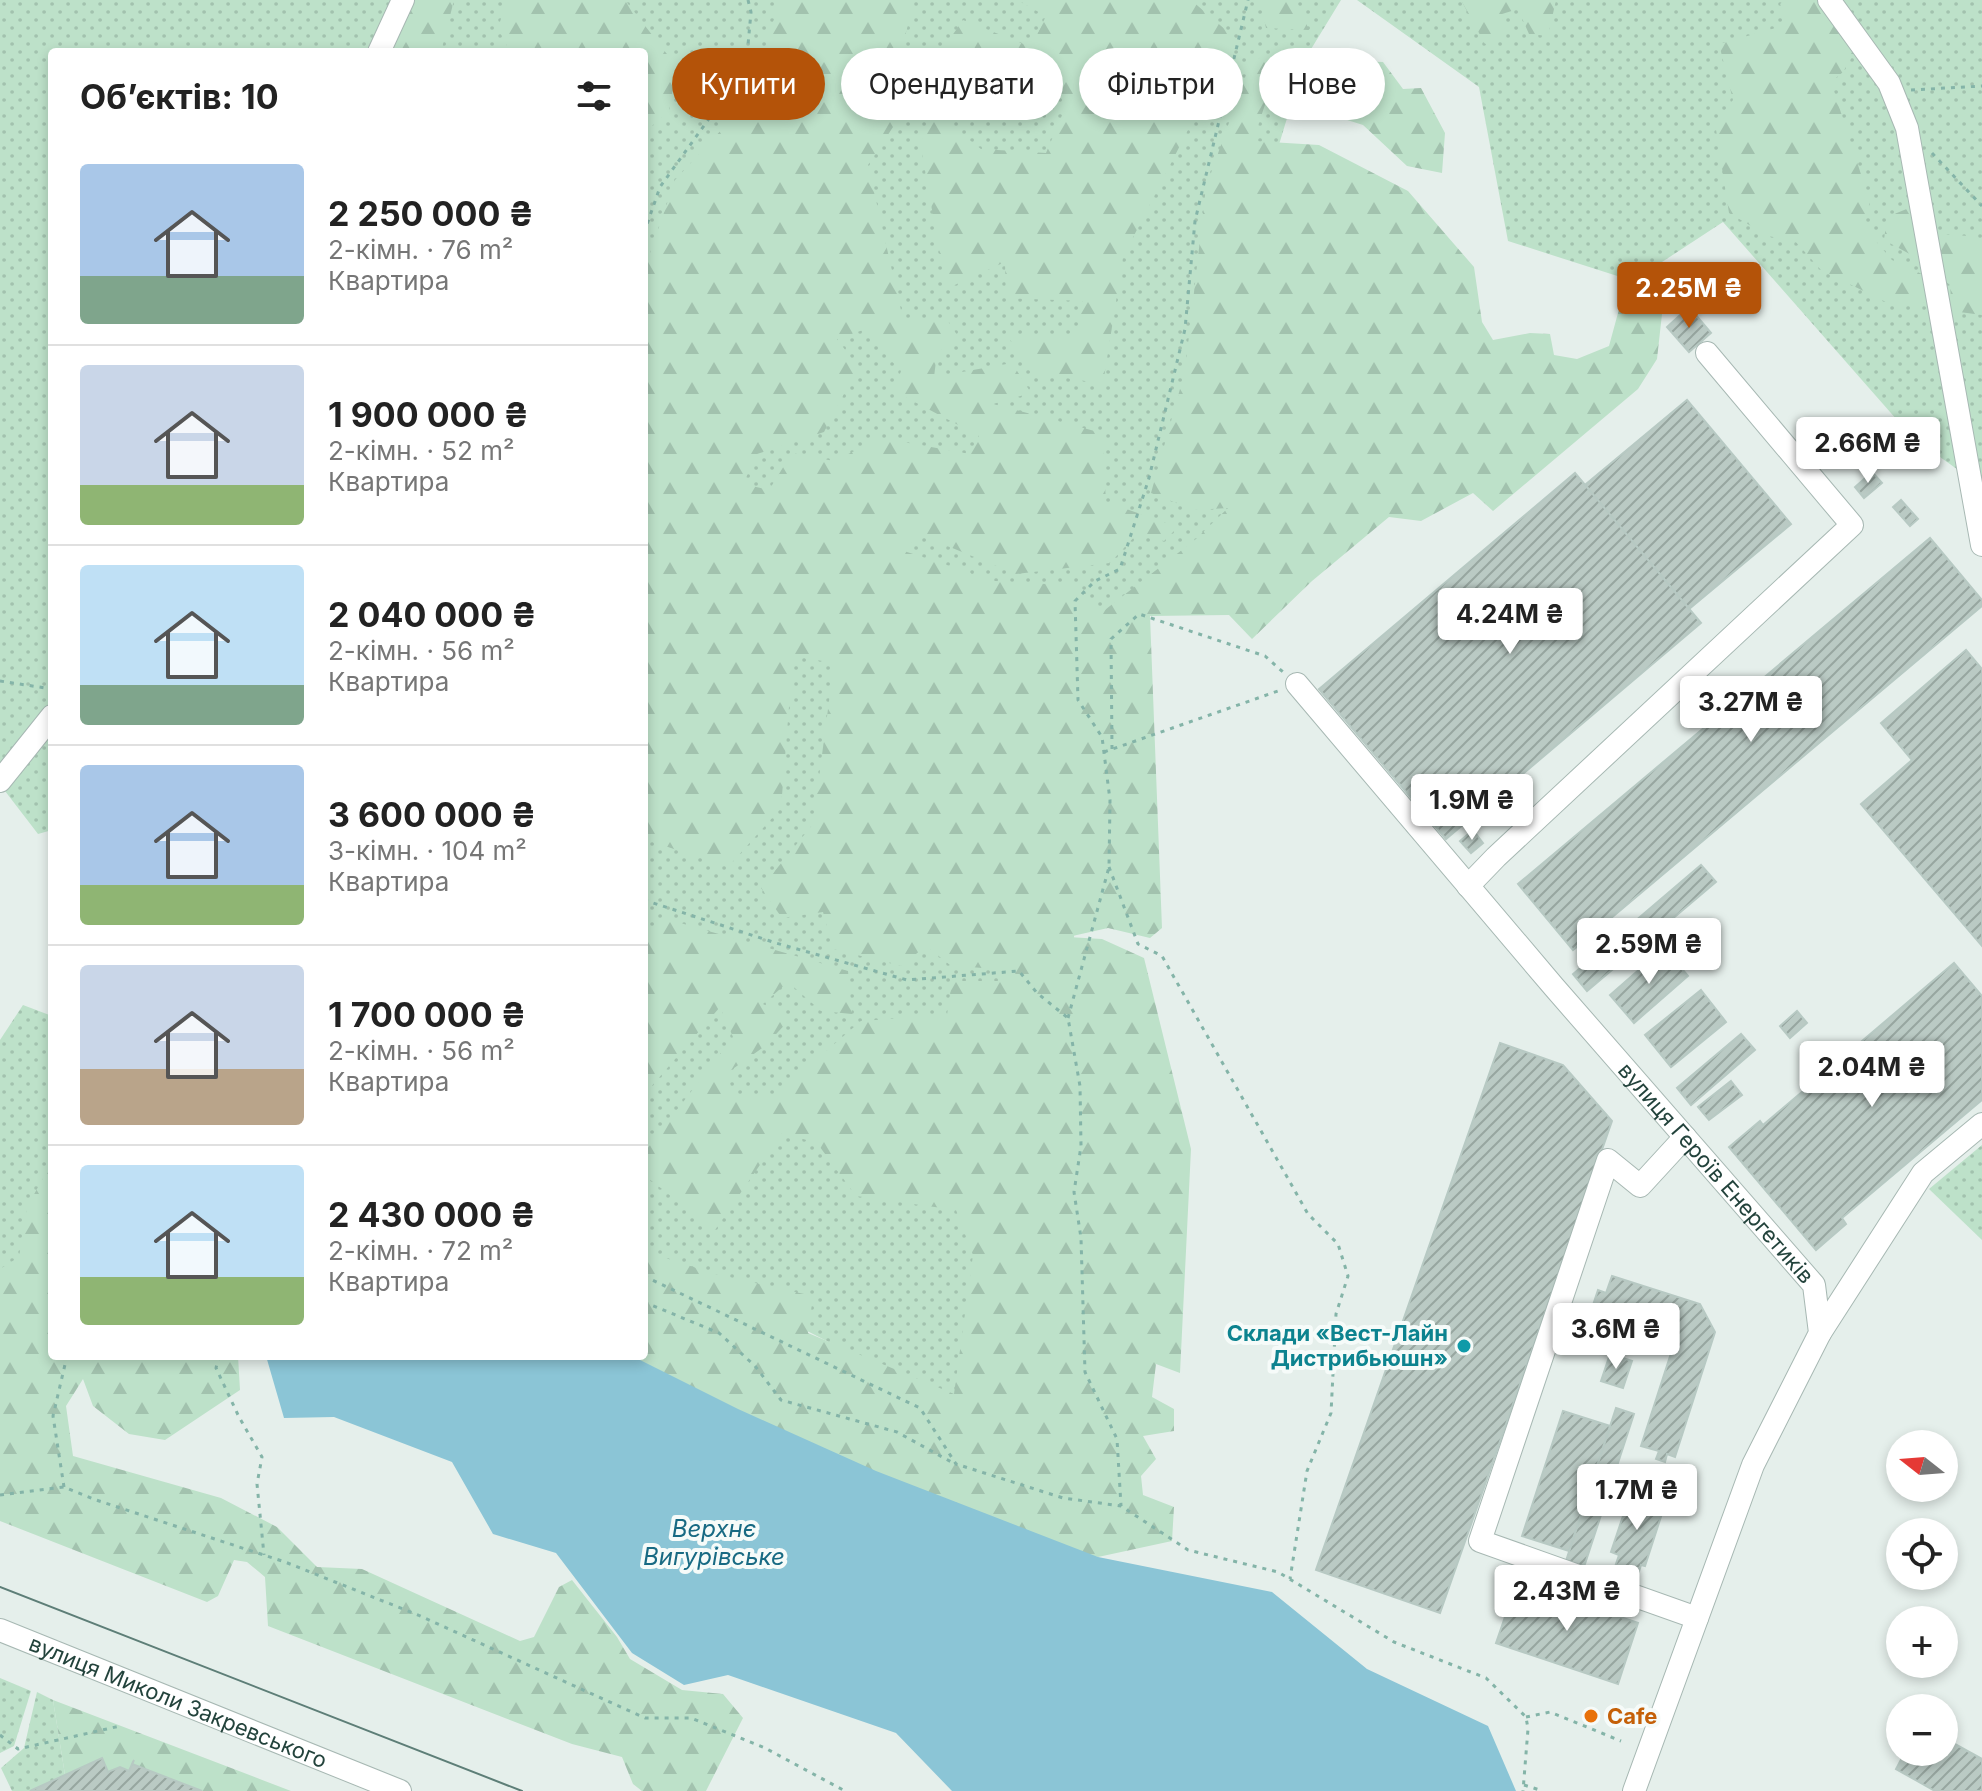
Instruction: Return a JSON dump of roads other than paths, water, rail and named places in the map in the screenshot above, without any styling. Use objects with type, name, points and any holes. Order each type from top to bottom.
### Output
[{"type":"street","points":[[381,48],[403,0]]},
{"type":"street","points":[[1829,0],[1889,83],[1907,128],[1982,545]]},
{"type":"street","points":[[1468,886],[1852,525],[1707,353]]},
{"type":"street","name":"вулиця Героїв Енергетиків","points":[[1297,684],[1554,987],[1814,1285],[1820,1333]]},
{"type":"street","points":[[0,781],[48,721]]},
{"type":"street","points":[[1634,1791],[1753,1465],[1820,1333],[1923,1173],[1982,1124]]},
{"type":"street","points":[[1685,1137],[1640,1186],[1608,1160],[1480,1541],[1697,1618]]},
{"type":"street","name":"вулиця Миколи Закревського","points":[[0,1630],[400,1791]]},
{"type":"water","name":"Верхнє Вигурівське","points":[[267,1360],[640,1360],[738,1409],[876,1471],[1098,1557],[1272,1592],[1367,1669],[1488,1726],[1516,1791],[952,1791],[896,1733],[728,1675],[684,1685],[632,1653],[556,1553],[493,1534],[452,1462],[334,1417],[284,1418]]},
{"type":"tram line","points":[[0,1587],[522,1791]]},
{"type":"place","name":"Склади «Вест-Лайн Дистрибьюшн»","points":[[1464,1346]]},
{"type":"place","name":"Cafe","points":[[1591,1716]]}]
